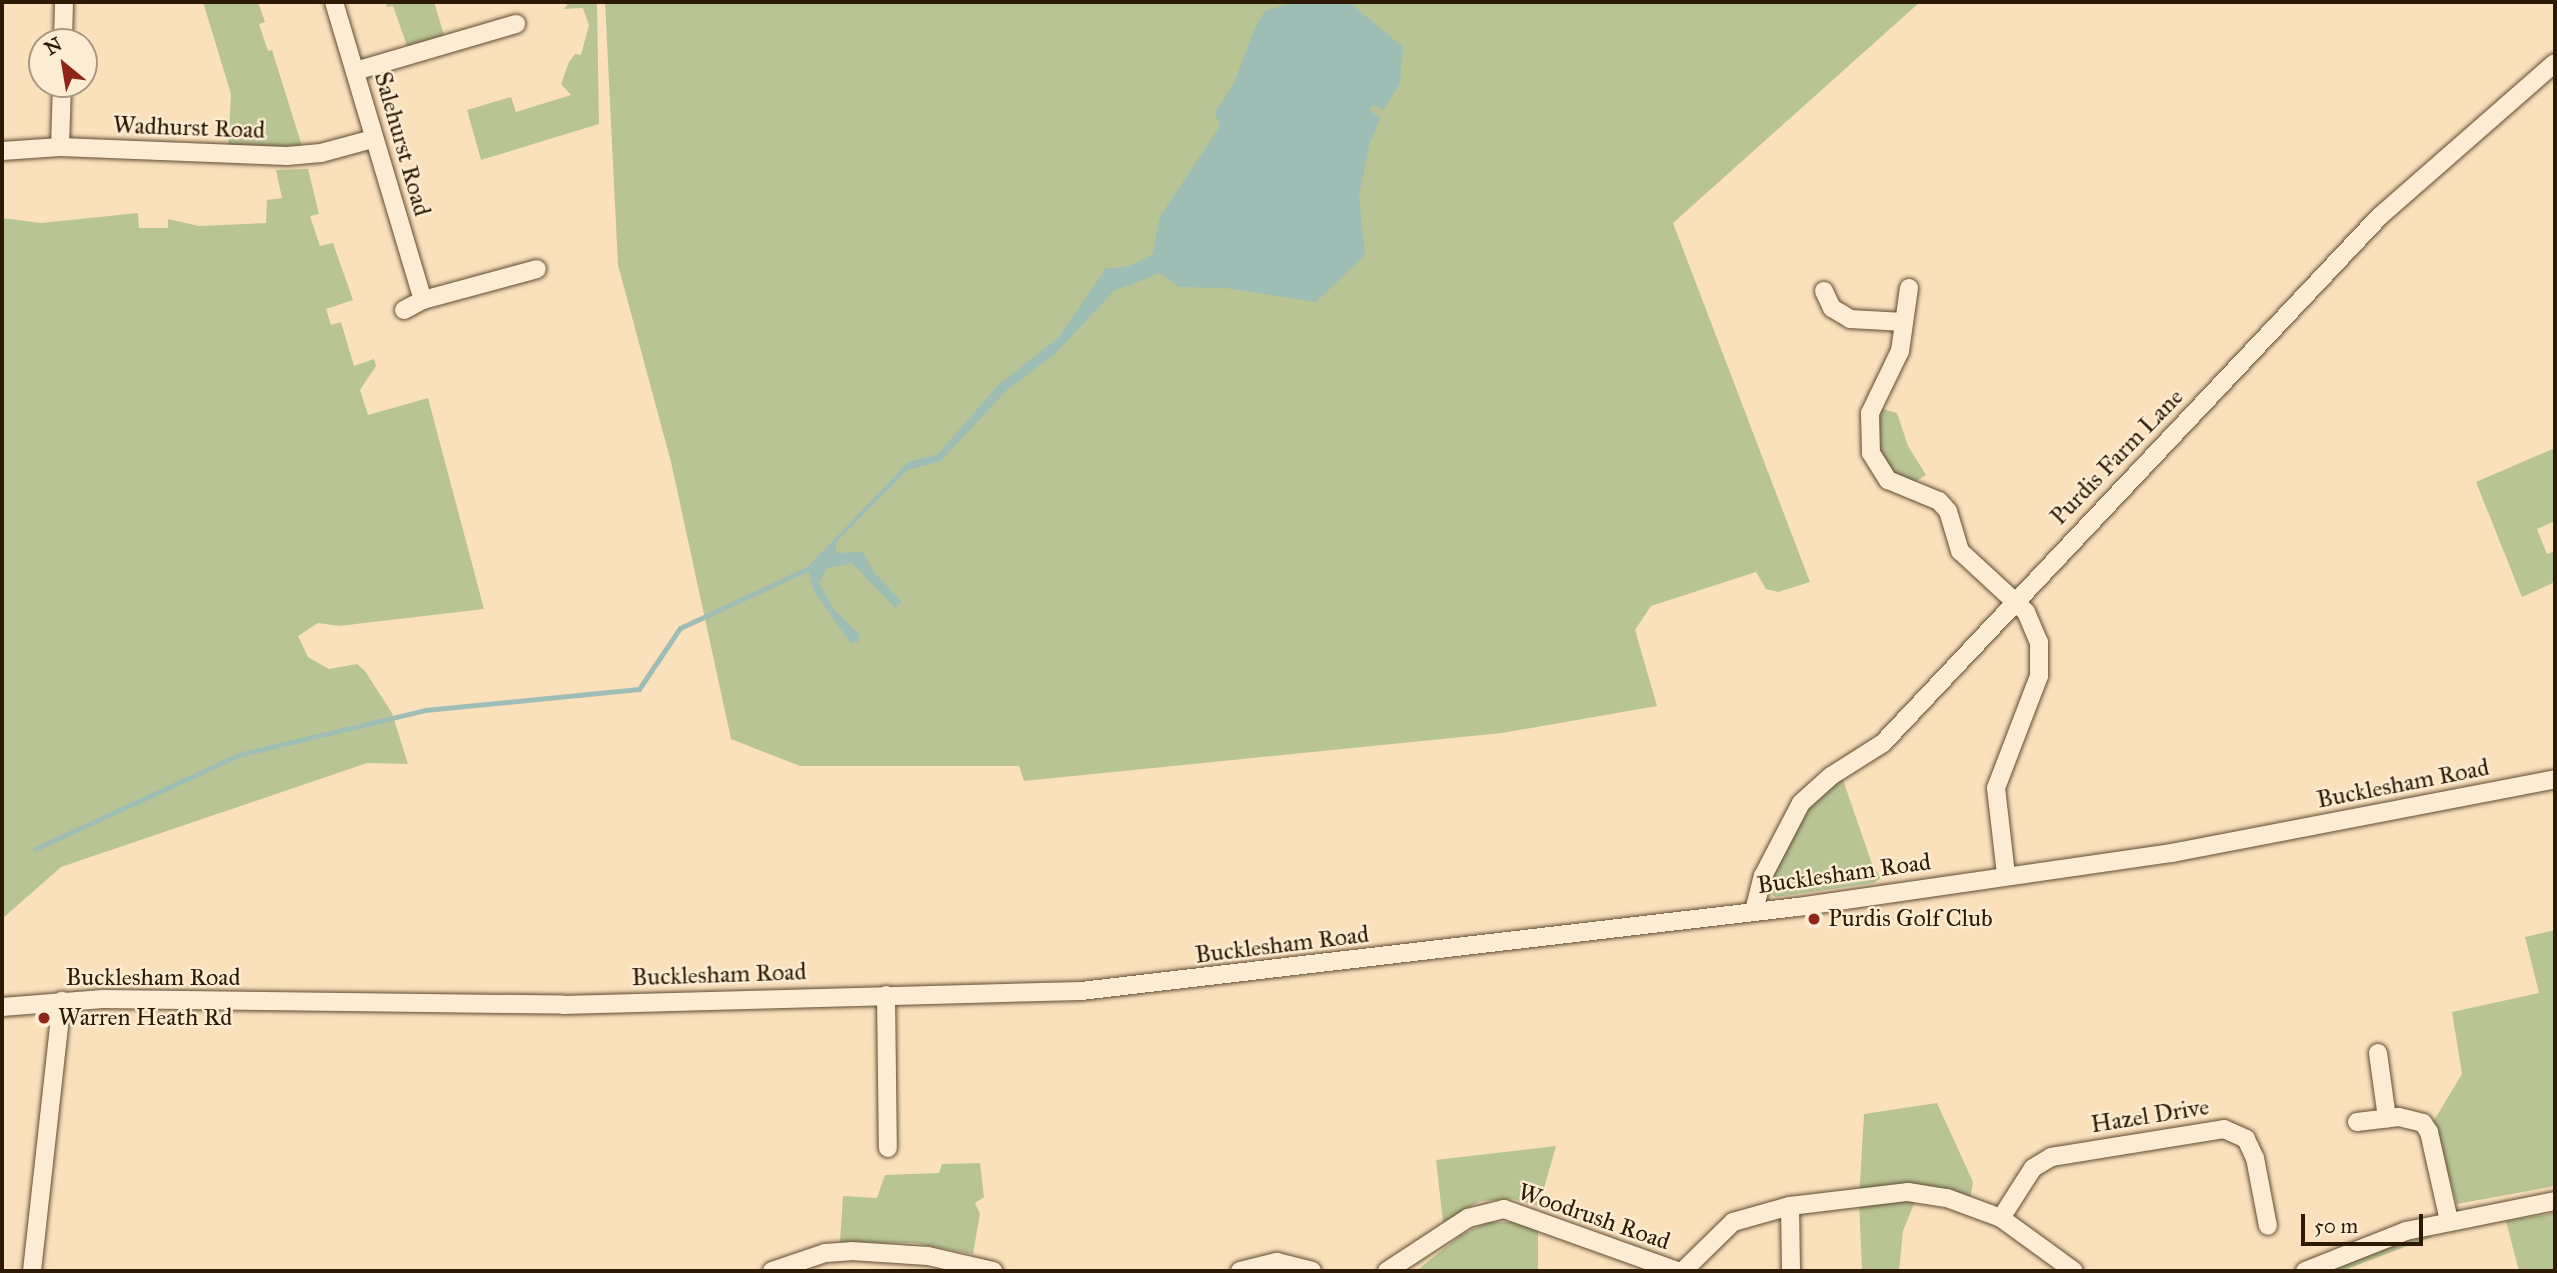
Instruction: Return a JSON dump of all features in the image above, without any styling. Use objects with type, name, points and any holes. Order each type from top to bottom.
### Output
[{"type":"street","points":[[63,28],[64,2]]},
{"type":"street","name":"Salehurst Road","points":[[334,2],[423,300]]},
{"type":"street","points":[[355,71],[516,24]]},
{"type":"street","name":"Purdis Farm Lane","points":[[1754,911],[1763,876],[1801,803],[1831,776],[1883,743],[2014,599],[2380,216],[2555,63]]},
{"type":"street","points":[[60,147],[62,98]]},
{"type":"street","name":"Wadhurst Road","points":[[2,150],[60,147],[287,156],[321,153],[373,139]]},
{"type":"street","points":[[404,310],[423,300],[537,269]]},
{"type":"street","points":[[1909,288],[1893,372],[1870,414],[1871,453],[1888,480],[1939,501],[1948,511],[1960,551],[2014,599],[2036,630],[2041,656],[2039,676],[1996,789],[2006,875]]},
{"type":"street","points":[[1824,291],[1832,308],[1850,319],[1904,322]]},
{"type":"street","name":"Bucklesham Road","points":[[2,1007],[62,1001],[563,1004],[1128,987],[1754,911],[2172,853],[2555,779]]},
{"type":"street","points":[[886,995],[888,1149]]},
{"type":"street","points":[[32,1271],[62,1001]]},
{"type":"street","points":[[2378,1053],[2387,1118]]},
{"type":"street","points":[[2357,1122],[2411,1117],[2430,1132],[2449,1220]]},
{"type":"street","name":"Hazel Drive","points":[[2001,1218],[2033,1168],[2052,1157],[2224,1129],[2246,1139],[2255,1158],[2268,1226]]},
{"type":"street","points":[[1683,1271],[1733,1222],[1790,1206],[1908,1192],[1947,1198],[2001,1218],[2074,1271]]},
{"type":"street","points":[[2308,1271],[2374,1242],[2449,1220],[2555,1201]]},
{"type":"street","points":[[1790,1206],[1791,1271]]},
{"type":"street","name":"Woodrush Road","points":[[1387,1271],[1468,1218],[1504,1209],[1677,1271]]},
{"type":"street","points":[[772,1271],[825,1253],[993,1271]]},
{"type":"street","points":[[1240,1271],[1277,1262],[1312,1271]]},
{"type":"green space","points":[[203,2],[258,2],[265,22],[259,24],[268,51],[272,50],[302,146],[228,149],[231,94]]},
{"type":"green space","points":[[386,2],[434,2],[444,35],[407,46],[393,6],[387,7]]},
{"type":"green space","points":[[569,2],[597,3],[599,124],[481,160],[467,110],[511,97],[516,112],[571,95],[561,84],[569,62],[575,54],[581,55],[589,25],[583,8],[564,9]]},
{"type":"green space","points":[[605,2],[1920,2],[1673,223],[1810,582],[1778,592],[1766,589],[1756,572],[1651,606],[1635,630],[1657,706],[1502,733],[1024,781],[1019,766],[800,766],[731,739],[671,462],[618,265]]},
{"type":"green space","points":[[308,169],[319,214],[310,216],[320,246],[333,243],[353,300],[326,309],[331,325],[341,322],[354,366],[374,359],[376,366],[360,390],[368,415],[428,398],[484,609],[339,626],[318,623],[298,636],[308,657],[329,669],[357,664],[365,671],[392,713],[408,764],[367,763],[61,867],[2,919],[2,218],[41,223],[138,213],[139,228],[168,228],[168,219],[199,226],[266,223],[267,200],[282,198],[276,170]]},
{"type":"green space","points":[[1882,409],[1897,413],[1908,446],[1926,475],[1911,484],[1904,484],[1882,463],[1876,434]]},
{"type":"green space","points":[[2555,448],[2555,521],[2537,529],[2547,554],[2555,551],[2555,582],[2522,597],[2476,482]]},
{"type":"green space","points":[[1842,777],[1872,864],[1881,878],[1874,883],[1776,897],[1770,894],[1768,877],[1811,802]]},
{"type":"green space","points":[[2555,930],[2555,1186],[2457,1204],[2433,1122],[2462,1074],[2452,1012],[2539,993],[2525,937]]},
{"type":"green space","points":[[1937,1103],[1973,1182],[1969,1206],[1918,1194],[1903,1231],[1899,1271],[1862,1271],[1859,1199],[1864,1114]]},
{"type":"green space","points":[[1556,1146],[1539,1206],[1513,1199],[1480,1201],[1443,1222],[1436,1160]]},
{"type":"green space","points":[[980,1163],[984,1197],[975,1203],[980,1214],[973,1254],[915,1243],[840,1242],[843,1196],[877,1198],[885,1175],[939,1173],[942,1164]]},
{"type":"green space","points":[[2555,1213],[2555,1271],[2519,1271],[2506,1221]]},
{"type":"green space","points":[[1488,1222],[1512,1222],[1538,1230],[1538,1271],[1416,1271],[1461,1235]]},
{"type":"green space","points":[[2430,1233],[2431,1237],[2342,1271],[2329,1271],[2382,1247]]},
{"type":"water","points":[[1293,2],[1349,2],[1403,47],[1400,84],[1383,110],[1374,105],[1369,110],[1381,118],[1370,142],[1359,195],[1365,255],[1316,302],[1225,288],[1179,287],[1160,273],[1114,291],[1055,354],[1007,390],[941,461],[908,470],[837,541],[836,553],[863,552],[874,572],[902,602],[895,608],[852,563],[827,568],[819,583],[834,609],[860,635],[858,642],[851,644],[813,590],[808,570],[800,575],[908,462],[938,454],[998,385],[1059,337],[1106,268],[1127,267],[1153,254],[1159,218],[1220,126],[1215,113],[1235,81],[1255,27],[1265,11]]},
{"type":"waterway","points":[[35,849],[238,755],[425,710],[639,689],[680,628],[809,568]]},
{"type":"place","name":"Purdis Golf Club","points":[[1814,919]]},
{"type":"place","name":"Warren Heath Rd","points":[[44,1018]]}]
